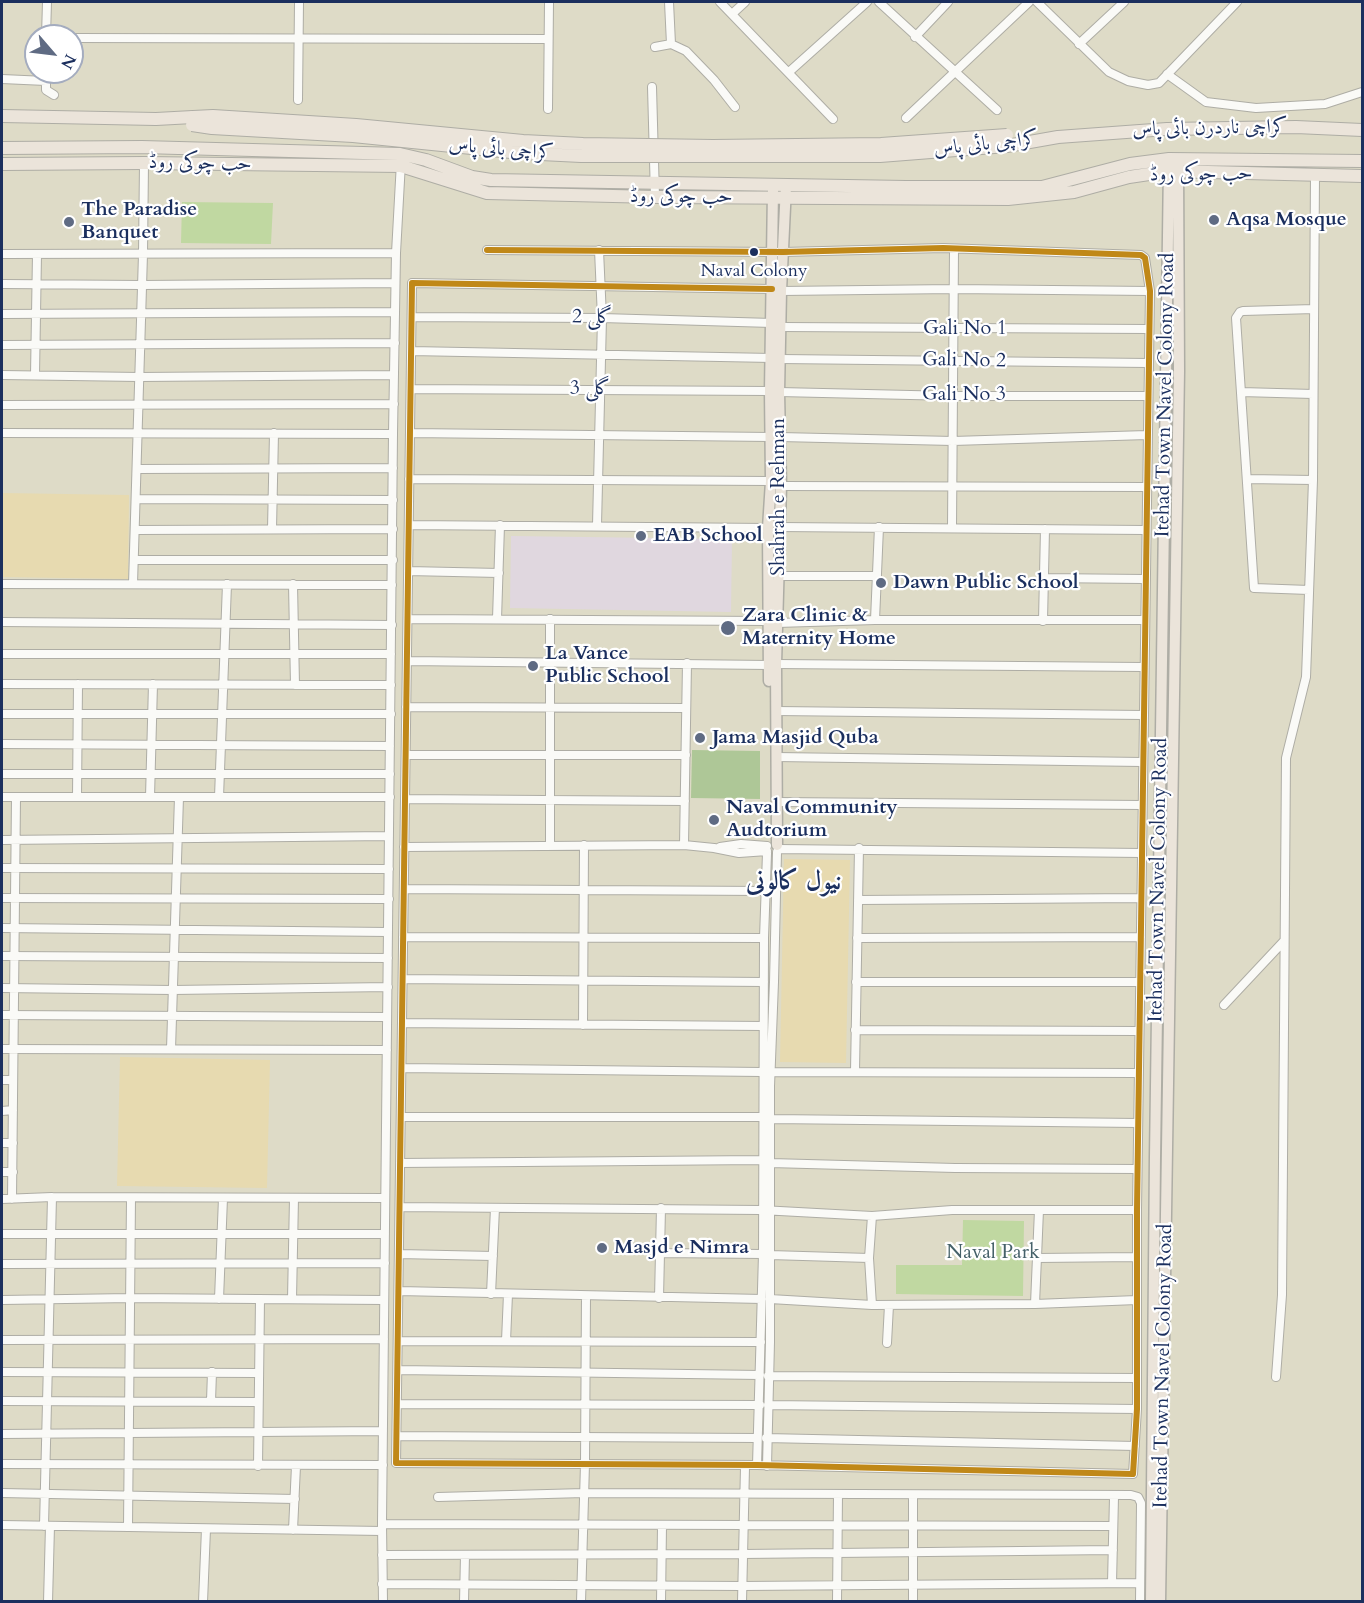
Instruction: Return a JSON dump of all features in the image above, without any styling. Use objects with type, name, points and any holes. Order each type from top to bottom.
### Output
[{"type":"highway","name":"کراچی بائی پاس","points":[[2,116],[192,121],[213,116],[356,124],[523,141],[583,144],[713,146],[881,144],[1007,141],[1058,137]]},
{"type":"highway","name":"کراچی ناردرن بائی پاس","points":[[1058,137],[1108,132],[1221,127],[1362,130]]},
{"type":"highway","points":[[2,148],[142,147],[426,160],[472,177],[491,180],[655,183],[780,192],[1042,187],[1130,164],[1173,166],[1362,161]]},
{"type":"highway","name":"حب چوکی روڈ","points":[[2,164],[401,160],[487,193],[655,197],[780,192]]},
{"type":"highway","name":"حب چوکی روڈ","points":[[1173,166],[1362,176]]},
{"type":"main road","name":"Itehad Town Navel Colony Road","points":[[1151,1602],[1155,1156],[1173,166]]},
{"type":"main road","name":"Itehad Town Navel Colony Road","points":[[1160,1602],[1179,371],[1173,166]]},
{"type":"main road","name":"Shahrah e Rehman","points":[[772,848],[776,290],[780,192]]},
{"type":"main road","name":"Shahrah e Rehman","points":[[772,622],[778,576],[774,527]]},
{"type":"main road","name":"Shahrah e Rehman","points":[[772,664],[776,711],[776,802],[772,848]]},
{"type":"main road","points":[[1155,1156],[1168,1156]]},
{"type":"street","points":[[46,24],[47,2]]},
{"type":"street","points":[[298,100],[299,2]]},
{"type":"street","points":[[548,109],[549,2]]},
{"type":"street","points":[[669,2],[671,44]]},
{"type":"street","points":[[720,2],[833,119]]},
{"type":"street","points":[[732,14],[745,2]]},
{"type":"street","points":[[789,72],[867,2]]},
{"type":"street","points":[[879,2],[997,110]]},
{"type":"street","points":[[915,36],[948,2]]},
{"type":"street","points":[[906,118],[1029,2]]},
{"type":"street","points":[[1037,2],[1109,72],[1128,81],[1148,85],[1159,83],[1238,2]]},
{"type":"street","points":[[1079,44],[1124,2]]},
{"type":"street","points":[[84,38],[548,39]]},
{"type":"street","points":[[655,47],[671,44],[686,51],[714,80],[735,107]]},
{"type":"street","points":[[1167,74],[1206,102],[1256,108],[1324,104],[1362,92]]},
{"type":"street","points":[[2,79],[24,78]]},
{"type":"street","points":[[46,84],[46,90],[54,95]]},
{"type":"street","points":[[652,87],[655,197]]},
{"type":"street","points":[[383,1602],[382,1465],[393,434],[395,283],[401,160]]},
{"type":"street","points":[[133,584],[144,163]]},
{"type":"street","points":[[1276,1377],[1282,1295],[1286,758],[1306,677],[1313,480],[1315,175]]},
{"type":"street","points":[[952,528],[954,249]]},
{"type":"street","points":[[487,250],[778,252],[954,249],[1141,255],[1147,261],[1150,291],[1140,898],[1137,1409],[1133,1474],[762,1466],[396,1463],[412,283],[776,290],[1150,291]]},
{"type":"street","points":[[597,525],[602,354],[599,250]]},
{"type":"street","points":[[2,254],[396,253]]},
{"type":"street","points":[[35,375],[37,254]]},
{"type":"street","points":[[2,284],[395,283]]},
{"type":"street","points":[[1310,590],[1254,588],[1236,318],[1240,312],[1314,309]]},
{"type":"street","points":[[2,314],[395,312]]},
{"type":"street","name":"گلی 2","points":[[412,318],[602,318],[777,325]]},
{"type":"street","name":"Gali No 1","points":[[777,325],[954,329],[1148,329]]},
{"type":"street","points":[[2,345],[395,343]]},
{"type":"street","name":"گلی 2","points":[[411,351],[776,358]]},
{"type":"street","name":"Gali No 2","points":[[776,358],[1149,363]]},
{"type":"street","points":[[2,375],[394,375]]},
{"type":"street","name":"گلی 3","points":[[411,388],[775,392]]},
{"type":"street","name":"Gali No 3","points":[[775,392],[954,396],[1148,396]]},
{"type":"street","points":[[1241,392],[1314,394]]},
{"type":"street","points":[[2,405],[394,404]]},
{"type":"street","points":[[2,433],[393,434]]},
{"type":"street","points":[[272,529],[274,433]]},
{"type":"street","points":[[410,433],[953,441],[1147,435]]},
{"type":"street","points":[[137,470],[393,468]]},
{"type":"street","points":[[410,479],[951,487],[1146,487]]},
{"type":"street","points":[[1247,479],[1313,480]]},
{"type":"street","points":[[136,499],[393,500]]},
{"type":"street","points":[[409,525],[1145,530]]},
{"type":"street","points":[[497,619],[500,525]]},
{"type":"street","points":[[875,620],[879,527]]},
{"type":"street","points":[[135,530],[393,529]]},
{"type":"street","points":[[1042,621],[1045,529]]},
{"type":"street","points":[[134,560],[393,560]]},
{"type":"street","points":[[408,571],[499,573]]},
{"type":"street","points":[[778,576],[877,576]]},
{"type":"street","points":[[1044,578],[1144,579]]},
{"type":"street","points":[[2,584],[392,585]]},
{"type":"street","points":[[219,797],[227,584]]},
{"type":"street","points":[[293,584],[295,685]]},
{"type":"street","points":[[408,619],[772,622],[1144,620]]},
{"type":"street","points":[[550,619],[550,845]]},
{"type":"street","points":[[2,622],[392,625]]},
{"type":"street","points":[[2,654],[391,654]]},
{"type":"street","points":[[407,661],[1143,667]]},
{"type":"street","points":[[684,845],[687,663]]},
{"type":"street","points":[[2,684],[391,685]]},
{"type":"street","points":[[77,797],[78,684]]},
{"type":"street","points":[[150,797],[153,684]]},
{"type":"street","points":[[406,707],[686,708]]},
{"type":"street","points":[[776,711],[1143,715]]},
{"type":"street","points":[[2,714],[391,714]]},
{"type":"street","points":[[2,744],[390,746]]},
{"type":"street","points":[[406,755],[686,755]]},
{"type":"street","points":[[776,757],[1142,762]]},
{"type":"street","points":[[2,774],[390,774]]},
{"type":"street","points":[[2,797],[390,797]]},
{"type":"street","points":[[12,1199],[16,797]]},
{"type":"street","points":[[171,1049],[179,797]]},
{"type":"street","points":[[405,799],[685,801]]},
{"type":"street","points":[[776,802],[1142,805]]},
{"type":"street","points":[[2,840],[389,836]]},
{"type":"street","points":[[405,847],[684,845],[714,848],[741,844],[772,848],[1142,853]]},
{"type":"street","points":[[583,1025],[584,845]]},
{"type":"street","points":[[766,1072],[763,1026],[764,938],[766,891],[772,848]]},
{"type":"street","points":[[762,1466],[766,1299],[766,1072],[772,848]]},
{"type":"street","points":[[855,1071],[859,848]]},
{"type":"street","points":[[2,868],[389,869]]},
{"type":"street","points":[[404,889],[766,891]]},
{"type":"street","points":[[2,898],[389,899]]},
{"type":"street","points":[[858,900],[1140,898]]},
{"type":"street","points":[[2,928],[388,932]]},
{"type":"street","points":[[857,938],[1140,937]]},
{"type":"street","points":[[403,938],[764,938]]},
{"type":"street","points":[[1224,1005],[1284,941]]},
{"type":"street","points":[[2,957],[388,958]]},
{"type":"street","points":[[403,979],[764,982]]},
{"type":"street","points":[[856,982],[1140,982]]},
{"type":"street","points":[[2,988],[173,990],[388,987]]},
{"type":"street","points":[[2,1015],[387,1017]]},
{"type":"street","points":[[402,1023],[763,1026]]},
{"type":"street","points":[[855,1030],[1139,1031]]},
{"type":"street","points":[[2,1049],[387,1050]]},
{"type":"street","points":[[402,1068],[1139,1073]]},
{"type":"street","points":[[2,1080],[14,1080]]},
{"type":"street","points":[[2,1111],[13,1110]]},
{"type":"street","points":[[401,1117],[766,1118],[1138,1123]]},
{"type":"street","points":[[2,1143],[13,1143]]},
{"type":"street","points":[[400,1163],[766,1162],[955,1168],[1137,1169]]},
{"type":"street","points":[[2,1172],[13,1172]]},
{"type":"street","points":[[2,1199],[52,1197],[385,1198]]},
{"type":"street","points":[[48,1602],[45,1493],[52,1197]]},
{"type":"street","points":[[128,1527],[131,1198]]},
{"type":"street","points":[[219,1299],[223,1198]]},
{"type":"street","points":[[292,1299],[294,1198]]},
{"type":"street","points":[[400,1207],[766,1210],[872,1216],[952,1209],[1137,1210]]},
{"type":"street","points":[[491,1294],[495,1208]]},
{"type":"street","points":[[659,1298],[661,1208]]},
{"type":"street","points":[[1035,1304],[1039,1210]]},
{"type":"street","points":[[872,1216],[869,1258],[872,1305]]},
{"type":"street","points":[[2,1234],[385,1234]]},
{"type":"street","points":[[660,1253],[869,1258]]},
{"type":"street","points":[[399,1254],[493,1256]]},
{"type":"street","points":[[1037,1258],[1137,1257]]},
{"type":"street","points":[[2,1264],[385,1263]]},
{"type":"street","points":[[399,1291],[766,1299],[872,1305],[1035,1304],[1137,1300]]},
{"type":"street","points":[[506,1341],[508,1294]]},
{"type":"street","points":[[581,1602],[586,1296]]},
{"type":"street","points":[[2,1300],[130,1298],[384,1300]]},
{"type":"street","points":[[258,1466],[260,1299]]},
{"type":"street","points":[[764,1376],[761,1342],[766,1299]]},
{"type":"street","points":[[887,1343],[889,1305]]},
{"type":"street","points":[[2,1340],[384,1339]]},
{"type":"street","points":[[398,1341],[761,1342]]},
{"type":"street","points":[[398,1370],[764,1376],[1137,1378]]},
{"type":"street","points":[[2,1372],[259,1373]]},
{"type":"street","points":[[211,1401],[212,1372]]},
{"type":"street","points":[[2,1401],[258,1402]]},
{"type":"street","points":[[397,1404],[1137,1409]]},
{"type":"street","points":[[2,1434],[383,1431]]},
{"type":"street","points":[[397,1436],[762,1438],[1135,1446]]},
{"type":"street","points":[[2,1464],[382,1465]]},
{"type":"street","points":[[293,1530],[296,1466]]},
{"type":"street","points":[[742,1602],[745,1467]]},
{"type":"street","points":[[2,1493],[295,1499]]},
{"type":"street","points":[[438,1497],[584,1493],[1114,1497],[1131,1495],[1138,1497],[1141,1503],[1140,1602]]},
{"type":"street","points":[[837,1602],[838,1494]]},
{"type":"street","points":[[913,1495],[913,1602]]},
{"type":"street","points":[[1112,1583],[1114,1497]]},
{"type":"street","points":[[2,1526],[293,1530],[583,1525],[1113,1526]]},
{"type":"street","points":[[661,1602],[662,1526]]},
{"type":"street","points":[[202,1602],[206,1529]]},
{"type":"street","points":[[382,1555],[1113,1550]]},
{"type":"street","points":[[464,1602],[465,1555]]},
{"type":"street","points":[[382,1584],[742,1586],[1140,1583]]},
{"type":"shaded area","points":[[511,536],[732,539],[731,612],[510,608]]},
{"type":"green space","points":[[182,202],[273,203],[271,244],[181,243]]},
{"type":"green space","points":[[692,750],[760,751],[760,799],[691,798]]},
{"type":"green space","name":"Naval Park","points":[[963,1220],[1024,1221],[1023,1296],[896,1294],[896,1265],[962,1265]]},
{"type":"sand","points":[[2,493],[129,495],[128,579],[2,577]]},
{"type":"sand","points":[[784,859],[850,860],[846,1063],[780,1062]]},
{"type":"sand","points":[[120,1057],[270,1060],[267,1188],[117,1186]]},
{"type":"transit line","points":[[487,250],[783,252],[943,248],[1141,255],[1145,258],[1150,291],[1137,1210],[1137,1409],[1133,1474],[757,1465],[396,1463],[412,283],[772,289]]},
{"type":"place","name":"Aqsa Mosque","points":[[1214,220]]},
{"type":"place","name":"The Paradise Banquet","points":[[69,222]]},
{"type":"place","name":"Naval Colony","points":[[754,252]]},
{"type":"place","name":"EAB School","points":[[641,536]]},
{"type":"place","name":"Dawn Public School","points":[[881,583]]},
{"type":"place","name":"Zara Clinic & Maternity Home","points":[[728,628]]},
{"type":"place","name":"La Vance Public School","points":[[533,666]]},
{"type":"place","name":"Jama Masjid Quba","points":[[700,738]]},
{"type":"place","name":"Naval Community Audtorium","points":[[714,820]]},
{"type":"place","name":"Masjd e Nimra","points":[[602,1248]]},
{"type":"district","name":"نیول کالونی","points":[[794,883]]}]
